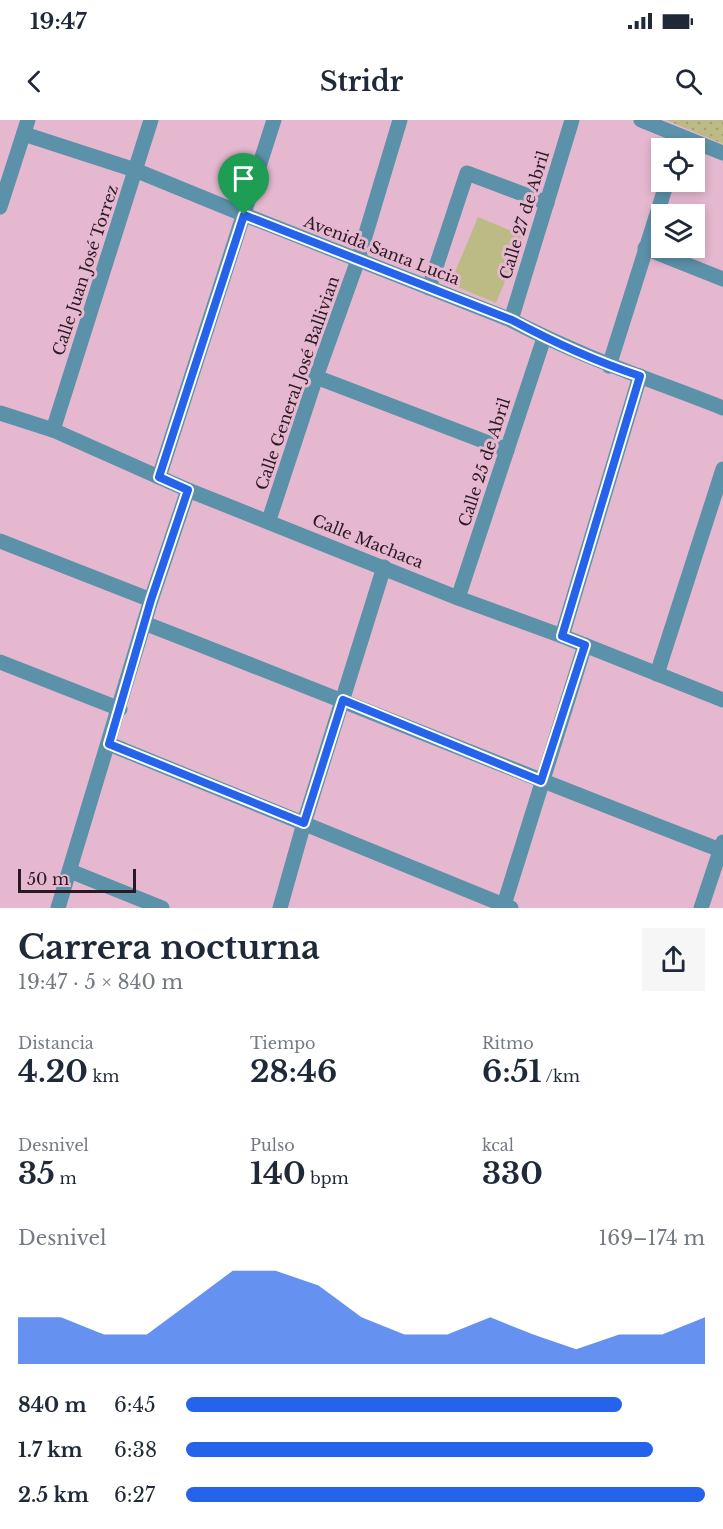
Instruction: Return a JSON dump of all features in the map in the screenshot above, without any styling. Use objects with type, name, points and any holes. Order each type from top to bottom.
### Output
[{"type":"street","name":"Calle Juan José Torrez","points":[[53,430],[151,120]]},
{"type":"street","points":[[159,477],[274,120]]},
{"type":"street","name":"Calle General José Ballivian","points":[[269,520],[316,377],[358,260],[400,120]]},
{"type":"street","name":"Calle 27 de Abril","points":[[512,320],[572,120]]},
{"type":"street","points":[[641,120],[673,138]]},
{"type":"street","name":"Avenida Santa Lucia","points":[[26,127],[512,320],[544,338],[609,366],[723,408]]},
{"type":"street","points":[[0,207],[26,127]]},
{"type":"street","points":[[705,148],[723,153]]},
{"type":"street","points":[[429,288],[467,173],[547,203]]},
{"type":"street","points":[[609,366],[664,192]]},
{"type":"street","points":[[645,249],[723,279]]},
{"type":"street","name":"Calle 25 de Abril","points":[[458,598],[544,338]]},
{"type":"street","points":[[562,636],[640,376]]},
{"type":"street","points":[[316,377],[507,450]]},
{"type":"street","name":"Calle Machaca","points":[[0,413],[53,430],[188,490],[269,520],[458,598],[562,636],[723,700]]},
{"type":"street","points":[[657,674],[723,469]]},
{"type":"street","points":[[58,908],[120,709],[151,600],[188,490]]},
{"type":"street","points":[[0,541],[151,600]]},
{"type":"street","points":[[280,908],[304,823],[384,567]]},
{"type":"street","points":[[144,623],[343,700],[541,781],[722,847],[702,908]]},
{"type":"street","points":[[109,744],[506,907],[541,781],[585,645]]},
{"type":"street","points":[[0,663],[120,709]]},
{"type":"street","points":[[70,871],[162,908]]},
{"type":"shaded area","points":[[666,120],[723,120],[723,144]]},
{"type":"shaded area","points":[[478,217],[524,236],[496,303],[450,284]]},
{"type":"route","points":[[244,215],[512,320],[544,338],[609,366],[640,376],[562,636],[585,645],[541,781],[343,700],[304,823],[109,744],[151,600],[188,490],[159,477],[244,215]]}]
